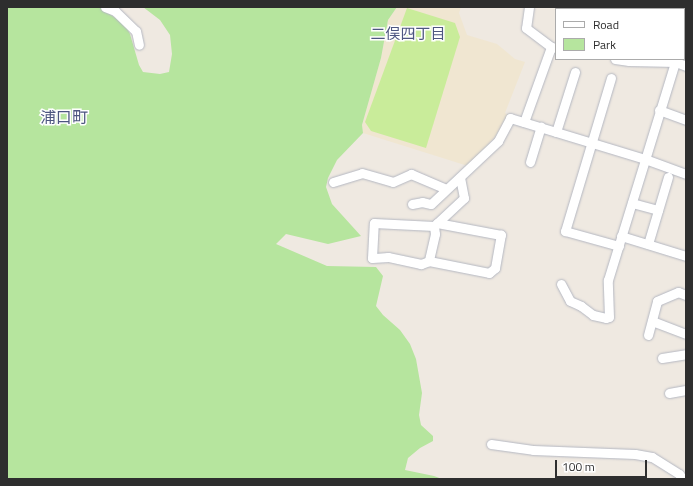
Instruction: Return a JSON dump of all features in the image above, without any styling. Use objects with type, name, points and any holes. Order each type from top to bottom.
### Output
[{"type":"street","points":[[104,7],[115,11],[136,31],[139,45]]},
{"type":"street","points":[[524,122],[553,47],[526,28],[529,7]]},
{"type":"street","points":[[622,60],[676,61],[686,66]]},
{"type":"street","points":[[561,284],[570,301],[581,306],[593,315],[606,318],[609,317],[608,280],[659,110],[676,61]]},
{"type":"street","points":[[556,132],[575,72]]},
{"type":"street","points":[[611,78],[565,232],[619,246]]},
{"type":"street","points":[[659,110],[686,120]]},
{"type":"street","points":[[412,204],[422,202],[431,204],[498,140],[510,118],[645,159],[686,174]]},
{"type":"street","points":[[530,162],[541,127]]},
{"type":"street","points":[[333,182],[362,173],[393,182],[411,174],[446,189]]},
{"type":"street","points":[[430,261],[435,225],[464,198],[460,177]]},
{"type":"street","points":[[648,244],[668,177]]},
{"type":"street","points":[[632,203],[658,210]]},
{"type":"street","points":[[374,223],[435,225],[501,235],[495,268],[489,273],[430,261],[421,264],[388,257],[372,258],[374,223]]},
{"type":"street","points":[[622,236],[686,256]]},
{"type":"street","points":[[648,335],[657,301],[678,292],[686,295]]},
{"type":"street","points":[[652,321],[686,334]]},
{"type":"street","points":[[662,358],[686,354]]},
{"type":"street","points":[[669,393],[686,390]]},
{"type":"street","points":[[491,444],[533,450],[635,454],[652,457],[679,474],[683,479]]},
{"type":"shaded area","points":[[397,7],[461,7],[459,13],[467,35],[497,44],[515,59],[525,62],[505,113],[508,115],[495,137],[468,166],[363,133],[362,125],[381,58],[388,20]]},
{"type":"green space","points":[[7,7],[100,7],[125,25],[130,34],[139,65],[143,72],[160,74],[169,72],[172,54],[170,35],[160,20],[143,7],[397,7],[388,20],[381,58],[362,125],[363,133],[337,160],[328,178],[326,187],[332,204],[361,236],[328,244],[286,234],[276,244],[327,266],[376,267],[383,276],[376,306],[383,315],[400,330],[410,344],[416,359],[422,393],[419,415],[421,425],[433,436],[433,441],[420,448],[408,458],[405,470],[442,479],[7,479]]},
{"type":"green space","points":[[407,8],[455,23],[460,37],[426,148],[371,131],[365,122]]},
{"type":"district","name":"二俣四丁目","points":[[408,34]]},
{"type":"district","name":"浦口町","points":[[64,117]]}]
